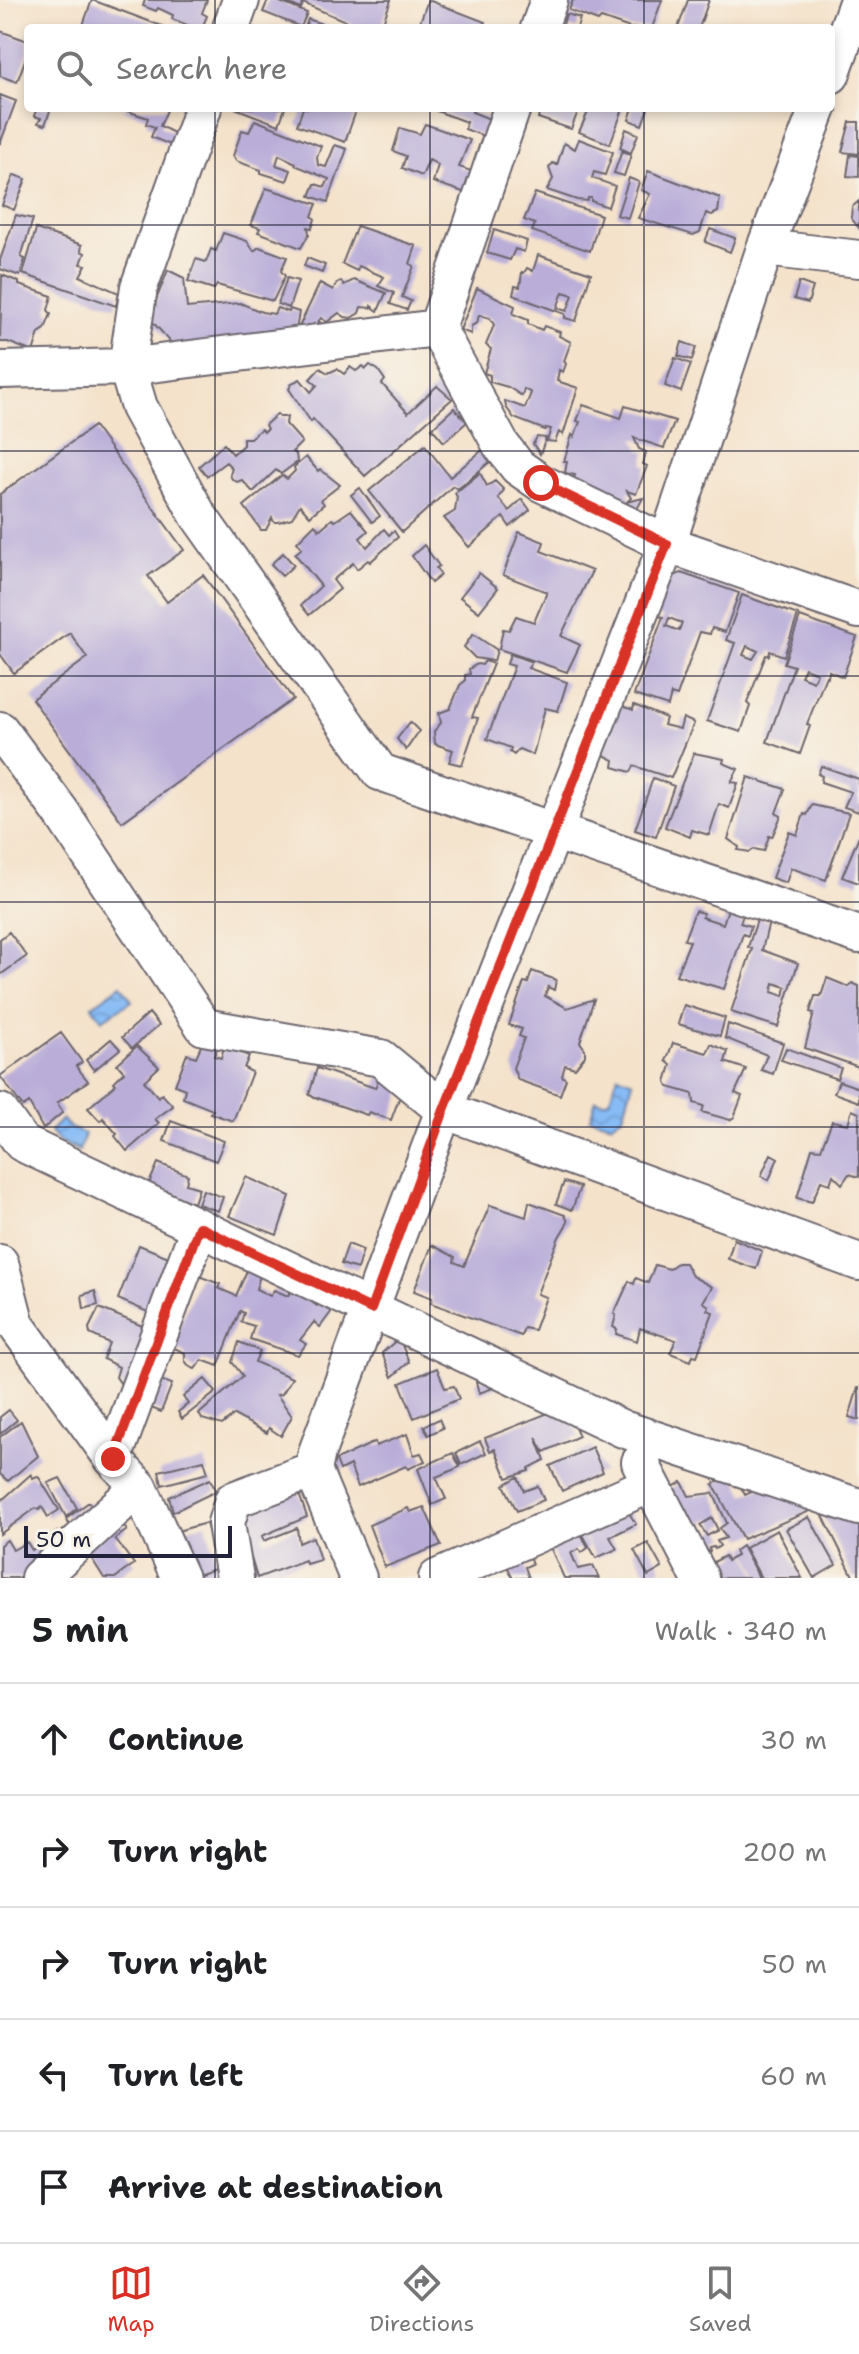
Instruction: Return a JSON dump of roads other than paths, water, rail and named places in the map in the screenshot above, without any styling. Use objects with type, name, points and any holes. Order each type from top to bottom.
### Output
[{"type":"street","points":[[232,24],[241,0]]},
{"type":"street","points":[[540,24],[549,0]]},
{"type":"street","points":[[835,66],[855,18]]},
{"type":"street","points":[[202,112],[139,287],[127,367],[139,407],[198,515],[380,772],[859,935]]},
{"type":"street","points":[[511,112],[437,328],[501,445],[518,467],[541,483],[667,544],[859,610]]},
{"type":"street","points":[[358,1578],[313,1470],[317,1452],[444,1110],[667,544],[765,248],[816,112]]},
{"type":"street","points":[[765,248],[859,259]]},
{"type":"street","points":[[0,370],[127,367],[437,328]]},
{"type":"street","points":[[0,730],[61,812],[204,1027],[381,1058],[444,1110],[859,1262]]},
{"type":"street","points":[[0,1112],[22,1143],[623,1429],[859,1507]]},
{"type":"street","points":[[113,1459],[199,1227]]},
{"type":"street","points":[[0,1263],[16,1325],[113,1459],[139,1487],[180,1578]]},
{"type":"street","points":[[623,1429],[700,1578]]},
{"type":"street","points":[[235,1578],[226,1523],[233,1500],[313,1470]]},
{"type":"street","points":[[437,1578],[651,1484]]},
{"type":"street","points":[[39,1578],[139,1487]]},
{"type":"water","points":[[121,985],[132,1001],[102,1020],[92,1006]]},
{"type":"water","points":[[618,1075],[633,1081],[623,1116],[611,1124],[590,1118],[596,1100],[609,1100]]},
{"type":"water","points":[[62,1119],[70,1128],[85,1134],[79,1151],[59,1141],[50,1131]]}]
